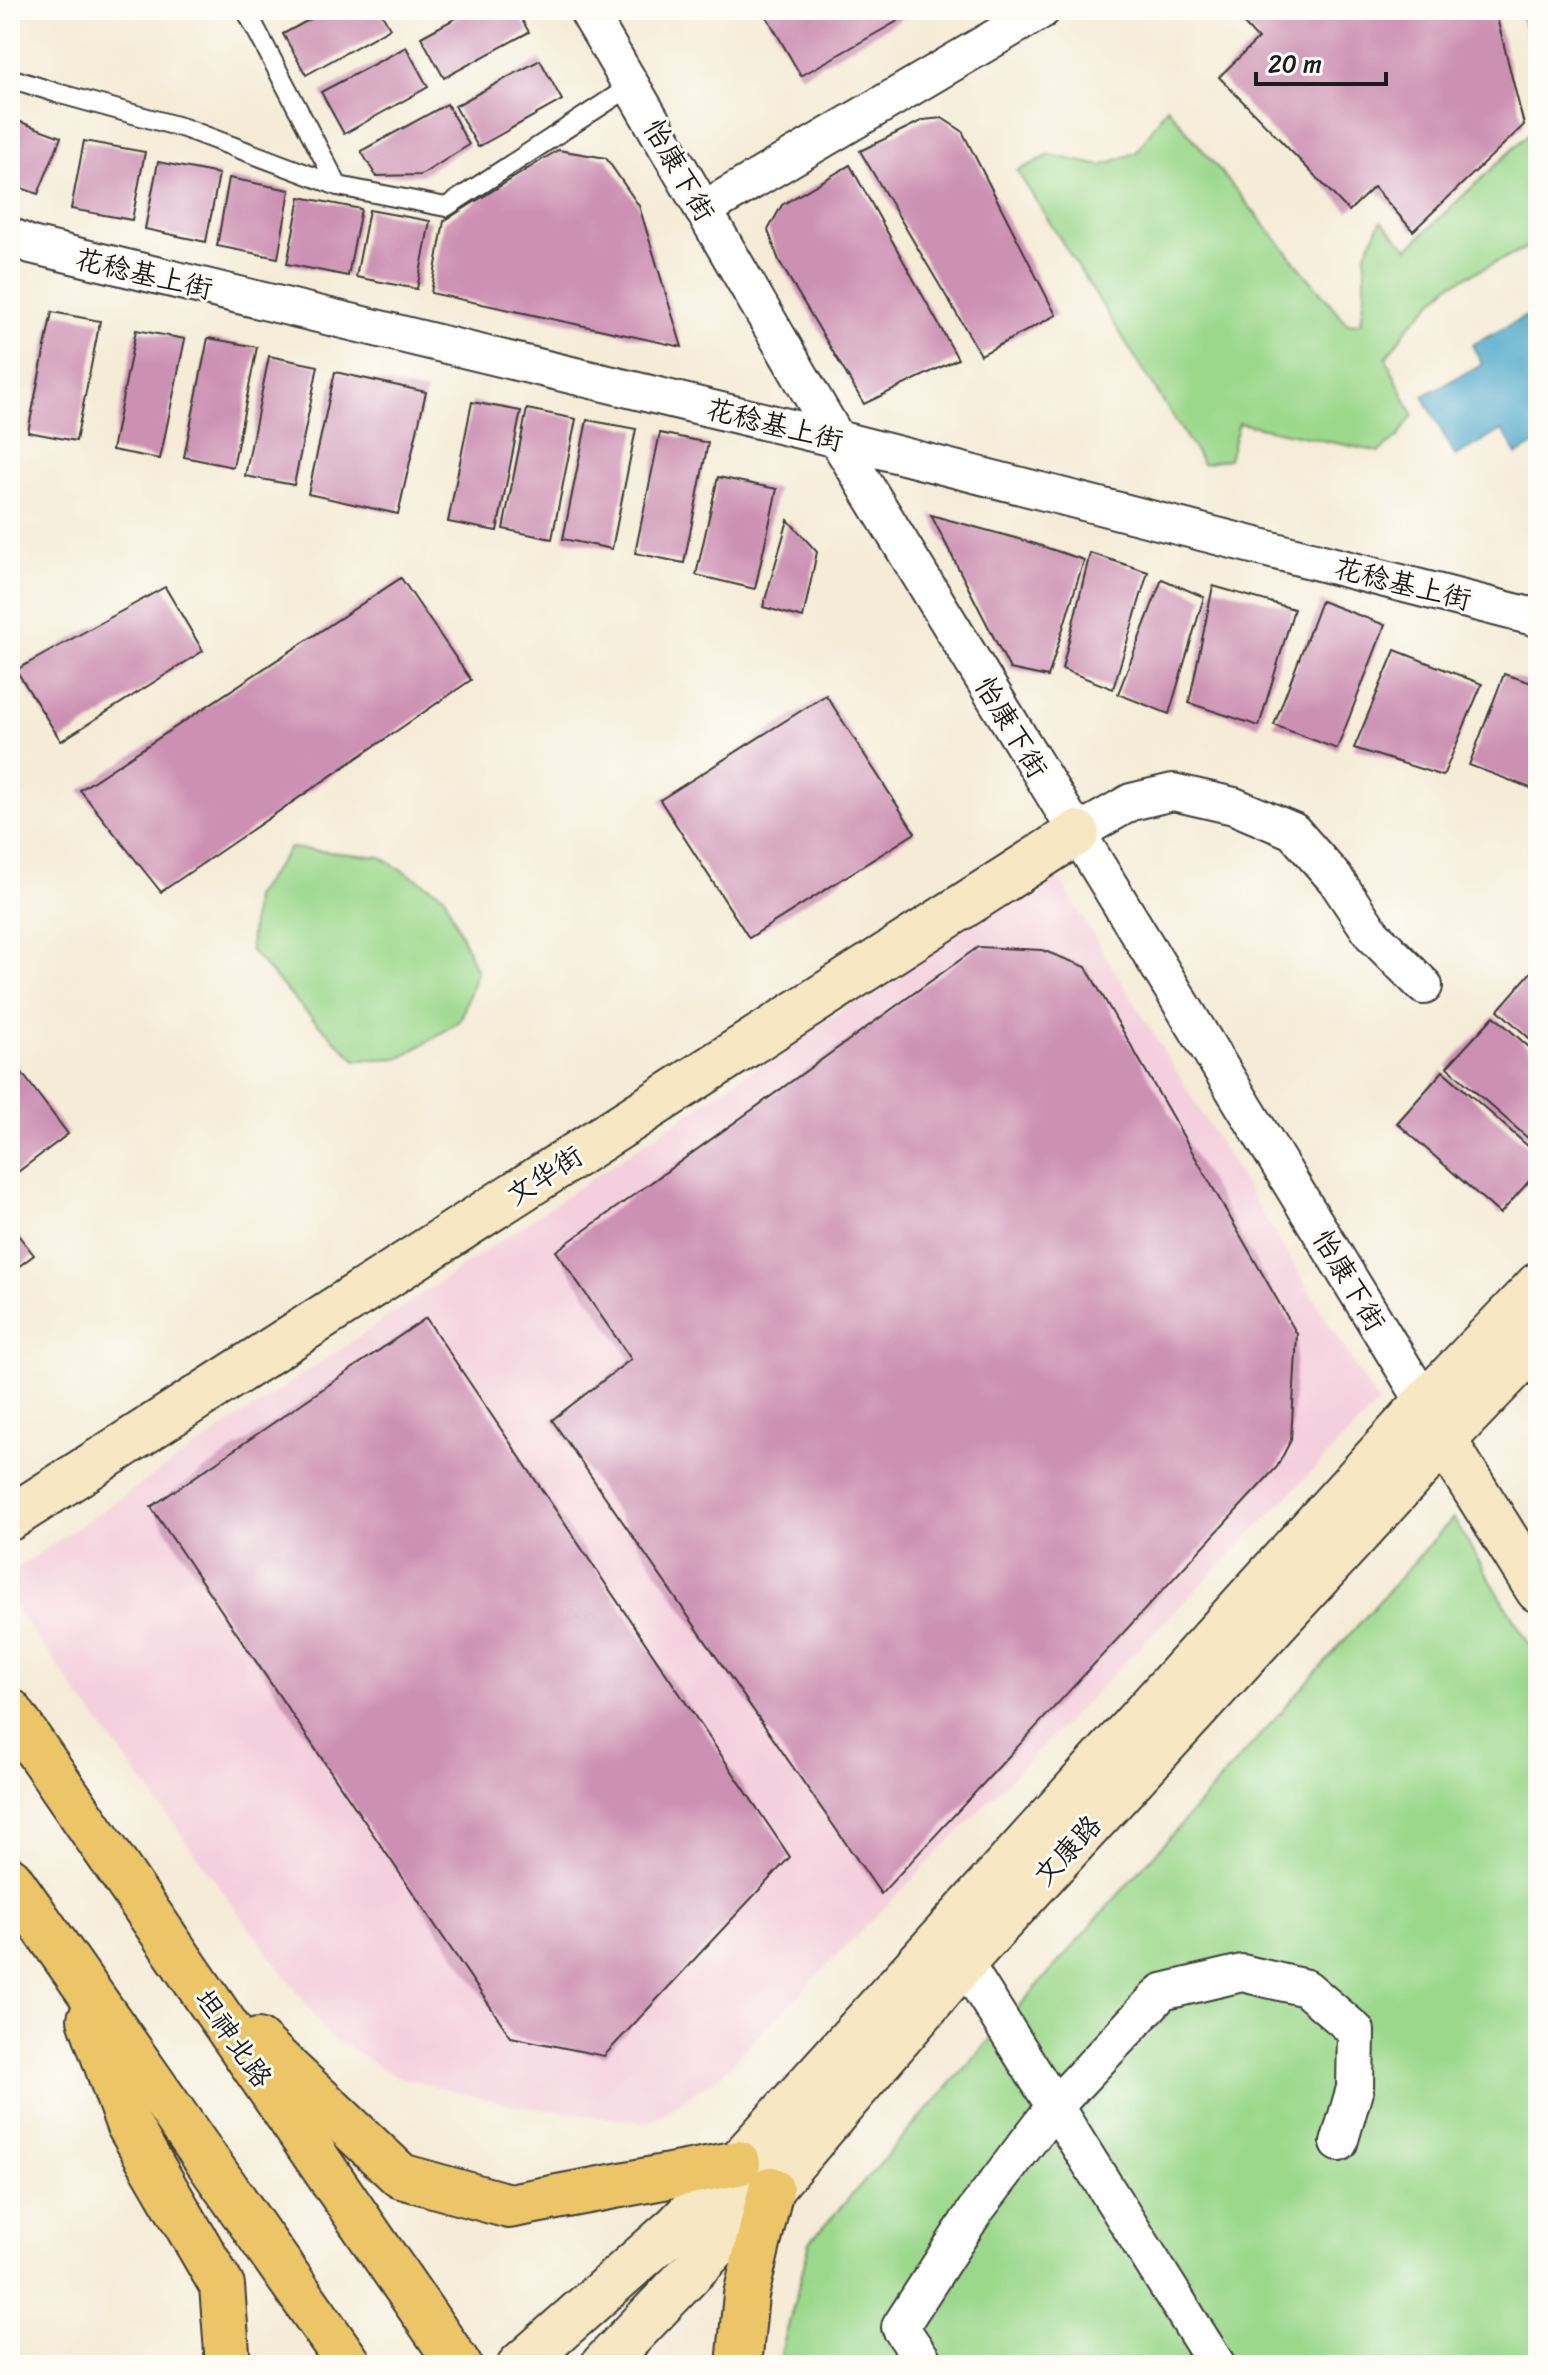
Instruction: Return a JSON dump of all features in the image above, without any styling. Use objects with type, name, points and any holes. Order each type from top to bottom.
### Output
[{"type":"main road","name":"坦神北路","points":[[10,1711],[459,2365]]},
{"type":"main road","points":[[10,1879],[350,2365]]},
{"type":"main road","points":[[70,1965],[128,2124],[222,2286],[228,2365]]},
{"type":"main road","points":[[196,1982],[401,2176],[509,2206],[754,2176],[739,2365]]},
{"type":"street","name":"怡康下街","points":[[587,10],[837,439],[1434,1421]]},
{"type":"street","points":[[703,210],[1042,10]]},
{"type":"street","name":"花稔基上街","points":[[10,236],[47,249],[837,439],[1538,618]]},
{"type":"street","points":[[1077,833],[1131,802],[1173,792],[1234,806],[1293,831],[1336,880],[1372,934],[1424,986]]},
{"type":"street","name":"文华街","points":[[10,1518],[1077,833]]},
{"type":"street","points":[[520,2365],[676,2227],[754,2176],[1434,1421],[1538,1285]]},
{"type":"street","name":"文康路","points":[[603,2365],[754,2176],[964,1962],[1434,1421],[1538,1342]]},
{"type":"street","points":[[1434,1421],[1538,1590]]},
{"type":"street","points":[[964,1962],[1217,2365]]},
{"type":"street","points":[[926,2365],[900,2327],[975,2211],[1055,2106],[1162,1992],[1242,1973],[1306,1988],[1356,2031],[1355,2088],[1339,2143]]},
{"type":"lane","points":[[246,10],[338,186]]},
{"type":"lane","points":[[10,78],[184,128],[338,186],[446,207],[631,86]]},
{"type":"shaded area","points":[[1052,867],[1378,1404],[718,2077],[648,2123],[511,2105],[395,2076],[329,2036],[10,1601],[10,1573]]},
{"type":"green space","points":[[1519,10],[1538,10],[1538,65]]},
{"type":"green space","points":[[1167,107],[1347,324],[1361,323],[1365,255],[1381,221],[1408,248],[1538,125],[1538,242],[1449,285],[1409,326],[1386,358],[1413,415],[1398,437],[1379,452],[1239,423],[1229,459],[1203,464],[1017,171],[1050,155],[1102,166],[1137,152]]},
{"type":"green space","points":[[290,848],[380,857],[444,895],[477,972],[460,1021],[401,1058],[356,1060],[308,1014],[250,950],[254,897]]},
{"type":"green space","points":[[1453,1518],[1538,1659],[1538,2365],[778,2365],[810,2242]]},
{"type":"water","points":[[1526,316],[1538,339],[1538,443],[1517,455],[1503,430],[1455,456],[1423,396],[1482,364],[1472,345]]},
{"type":"building","points":[[327,10],[380,10],[390,28],[306,75],[283,34]]},
{"type":"building","points":[[471,10],[516,10],[529,32],[444,78],[421,37]]},
{"type":"building","points":[[763,10],[917,10],[801,76]]},
{"type":"building","points":[[1231,10],[1495,10],[1524,125],[1413,231],[1374,187],[1349,211],[1219,77],[1258,39]]},
{"type":"building","points":[[406,47],[428,87],[344,134],[321,92]]},
{"type":"building","points":[[540,60],[562,100],[478,147],[455,106]]},
{"type":"building","points":[[447,104],[469,145],[421,175],[376,176],[361,151]]},
{"type":"building","points":[[10,118],[61,137],[38,194],[10,184]]},
{"type":"building","points":[[942,118],[962,131],[1056,315],[981,355],[860,151],[923,120]]},
{"type":"building","points":[[84,141],[145,152],[132,220],[71,209]]},
{"type":"building","points":[[558,150],[606,158],[639,206],[682,347],[431,293],[444,221]]},
{"type":"building","points":[[158,162],[219,174],[206,242],[145,229]]},
{"type":"building","points":[[850,165],[958,359],[864,404],[779,261],[768,230],[782,205]]},
{"type":"building","points":[[229,178],[290,190],[278,258],[217,246]]},
{"type":"building","points":[[300,197],[361,209],[348,276],[287,264]]},
{"type":"building","points":[[369,210],[430,221],[417,289],[356,277]]},
{"type":"building","points":[[52,312],[100,321],[76,441],[28,432]]},
{"type":"building","points":[[136,330],[185,339],[160,459],[112,450]]},
{"type":"building","points":[[208,338],[257,347],[233,467],[184,457]]},
{"type":"building","points":[[269,356],[318,366],[294,485],[245,476]]},
{"type":"building","points":[[335,372],[426,392],[398,514],[308,494]]},
{"type":"building","points":[[472,402],[521,411],[497,531],[448,522]]},
{"type":"building","points":[[527,409],[576,419],[552,539],[503,529]]},
{"type":"building","points":[[587,420],[636,429],[612,549],[563,539]]},
{"type":"building","points":[[660,433],[708,443],[684,563],[635,553]]},
{"type":"building","points":[[718,477],[777,489],[755,589],[696,575]]},
{"type":"building","points":[[931,515],[1084,560],[1048,677],[1010,669]]},
{"type":"building","points":[[788,520],[817,552],[803,618],[763,607]]},
{"type":"building","points":[[1090,553],[1148,572],[1113,689],[1062,669]]},
{"type":"building","points":[[401,578],[471,680],[161,892],[80,790]]},
{"type":"building","points":[[1162,579],[1204,597],[1169,714],[1118,694]]},
{"type":"building","points":[[1213,586],[1294,609],[1259,726],[1189,703]]},
{"type":"building","points":[[165,587],[203,651],[61,741],[16,670]]},
{"type":"building","points":[[1321,601],[1385,625],[1337,749],[1274,725]]},
{"type":"building","points":[[1395,650],[1482,684],[1443,776],[1354,748]]},
{"type":"building","points":[[1504,674],[1538,685],[1538,779],[1533,789],[1469,765]]},
{"type":"building","points":[[826,695],[915,833],[749,938],[660,800]]},
{"type":"building","points":[[978,947],[1042,950],[1086,967],[1297,1334],[1291,1440],[1277,1467],[881,1894],[552,1420],[631,1359],[556,1251]]},
{"type":"building","points":[[1538,964],[1538,1046],[1498,1010]]},
{"type":"building","points":[[1494,1016],[1538,1055],[1538,1147],[1447,1067]]},
{"type":"building","points":[[10,1057],[68,1134],[10,1178]]},
{"type":"building","points":[[1443,1071],[1538,1155],[1538,1171],[1500,1214],[1397,1123]]},
{"type":"building","points":[[10,1225],[34,1255],[10,1273]]},
{"type":"building","points":[[426,1318],[790,1857],[604,2056],[511,2037],[151,1507]]}]
